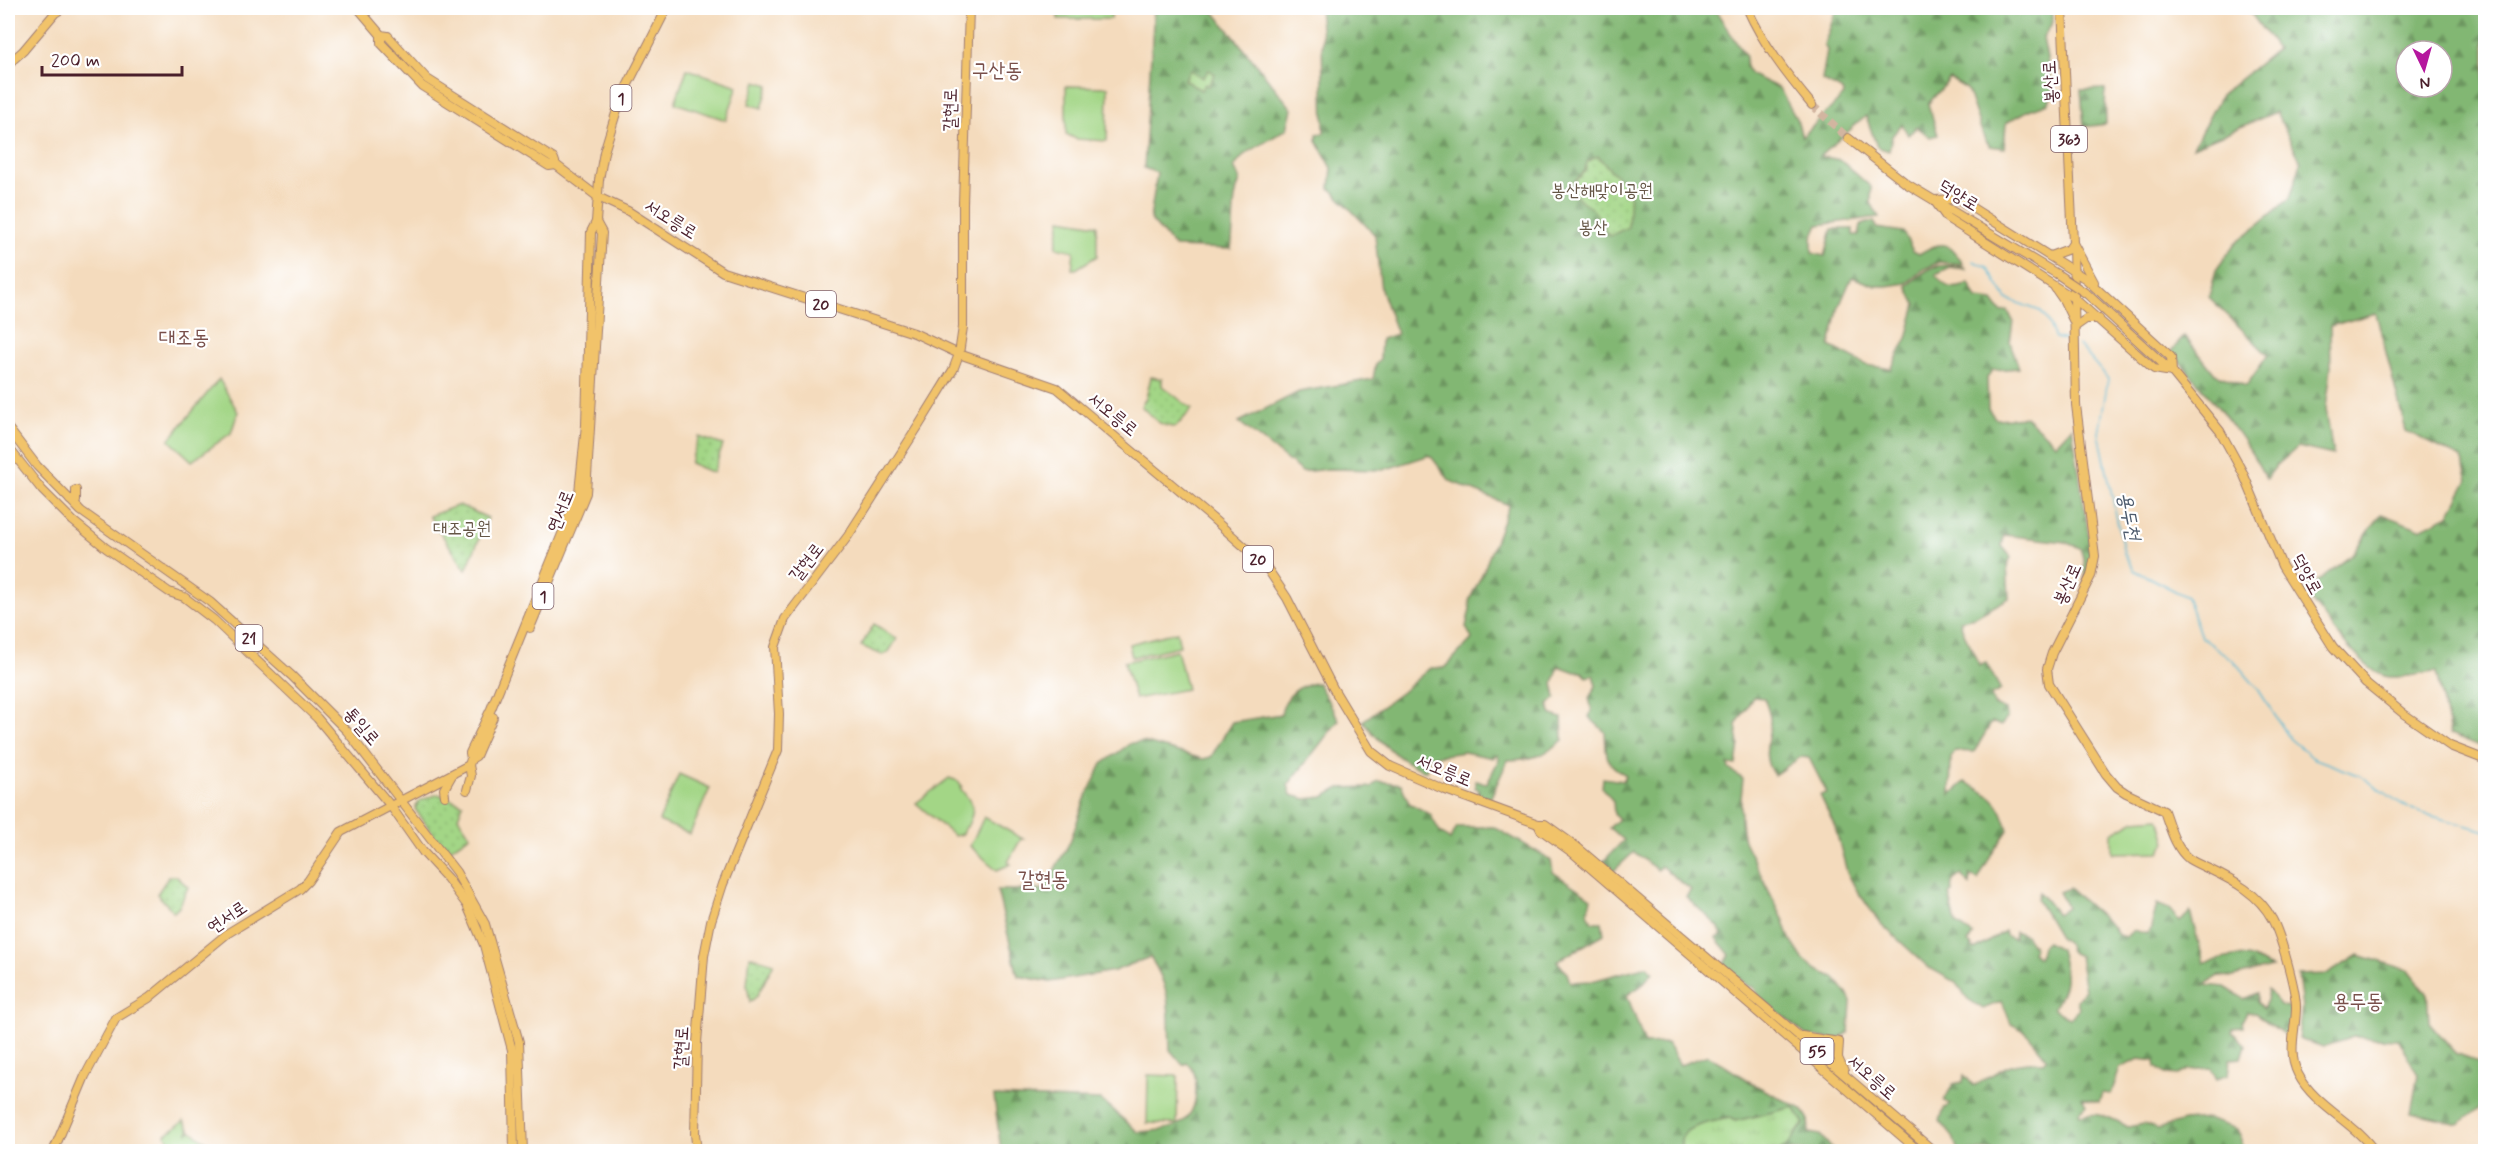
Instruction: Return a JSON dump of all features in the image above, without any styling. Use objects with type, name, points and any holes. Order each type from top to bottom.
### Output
[{"type":"main road","points":[[8,64],[23,51],[55,13],[63,8]]},
{"type":"main road","name":"서오릉로","points":[[358,8],[381,35],[388,36],[420,73],[432,83],[554,159],[556,165],[598,197],[628,211],[723,272],[914,333],[959,354],[1057,388],[1238,540],[1274,577],[1310,639],[1333,688],[1371,751],[1390,766],[1414,777],[1538,824],[1541,830],[1573,853],[1693,953],[1920,1152]]},
{"type":"main road","name":"연서로","points":[[53,1152],[85,1076],[116,1018],[149,998],[228,933],[300,889],[308,881],[341,832],[453,774],[470,762],[470,753],[491,709],[579,492],[586,425],[591,232],[596,222],[604,152],[620,100],[667,8]]},
{"type":"main road","name":"갈현로","points":[[697,1152],[695,1134],[696,1043],[704,956],[711,921],[723,884],[778,750],[779,714],[775,647],[777,638],[785,619],[848,536],[953,370],[959,354],[963,327],[963,204],[969,8]]},
{"type":"main road","points":[[1748,8],[1767,46],[1786,74],[1812,105]]},
{"type":"main road","name":"봉산로","points":[[2062,8],[2073,243],[2078,431],[2093,527],[2095,556],[2091,576],[2052,652],[2047,669],[2049,684],[2106,774],[2117,787],[2164,811],[2178,846],[2189,859],[2232,880],[2262,904],[2273,920],[2293,989],[2296,1005],[2292,1046],[2299,1075],[2308,1088],[2360,1134],[2375,1152]]},
{"type":"main road","name":"덕양로","points":[[1848,138],[1907,183],[2087,294],[2154,354],[2194,397],[2232,450],[2263,517],[2282,566],[2332,646],[2366,683],[2404,714],[2450,746],[2486,760]]},
{"type":"main road","points":[[1958,199],[2098,288],[2171,357],[2172,372],[2154,369],[2075,299],[1947,218],[1934,200],[1958,199]]},
{"type":"main road","points":[[2050,256],[2069,249],[2073,243],[2098,288]]},
{"type":"main road","points":[[2048,282],[2064,301],[2076,330],[2086,319],[2099,318]]},
{"type":"main road","name":"통일로","points":[[8,428],[37,466],[81,512],[210,602],[232,620],[347,731],[456,872],[485,924],[519,1042],[523,1152]]},
{"type":"main road","name":"통일로","points":[[8,447],[42,490],[73,521],[106,548],[169,591],[183,597],[214,620],[283,684],[317,718],[390,805],[423,852],[447,878],[467,905],[481,937],[512,1050],[514,1152]]},
{"type":"main road","points":[[69,500],[76,501],[76,490]]},
{"type":"main road","name":"1","points":[[467,790],[471,776],[470,762]]},
{"type":"main road","points":[[446,796],[444,789],[453,774]]},
{"type":"main road","name":"서오릉로","points":[[1693,953],[1796,1033],[1935,1152]]},
{"type":"main road","points":[[1796,1033],[1804,1038],[1839,1042],[1838,1059],[1850,1079]]},
{"type":"green space","points":[[1058,8],[1111,8],[1111,19],[1058,19]]},
{"type":"green space","points":[[1154,8],[1211,8],[1292,109],[1287,129],[1245,154],[1234,167],[1240,180],[1234,205],[1231,249],[1175,247],[1150,219],[1157,173],[1144,168]]},
{"type":"green space","name":"봉산","points":[[1319,8],[1714,8],[1746,57],[1746,67],[1751,75],[1779,88],[1797,120],[1802,137],[1844,95],[1841,90],[1822,80],[1827,50],[1824,45],[1837,8],[2052,8],[2053,22],[2043,38],[2053,90],[2049,103],[2029,110],[2006,123],[2004,148],[1990,146],[1984,138],[1967,89],[1950,79],[1928,104],[1938,135],[1930,137],[1917,127],[1908,135],[1902,124],[1892,136],[1889,151],[1877,147],[1866,116],[1820,156],[1840,160],[1871,187],[1871,203],[1879,217],[1818,225],[1812,238],[1812,253],[1825,256],[1832,229],[1853,229],[1853,235],[1859,235],[1861,225],[1874,221],[1876,228],[1903,232],[1913,251],[1919,254],[1934,246],[1949,247],[1963,264],[1940,262],[1924,269],[1907,283],[1887,286],[1876,286],[1852,277],[1838,309],[1830,346],[1866,365],[1891,369],[1907,338],[1916,305],[1907,286],[1927,270],[1939,266],[1965,267],[1966,269],[1950,267],[1936,274],[1946,286],[1955,288],[1969,283],[1977,299],[1993,301],[2001,312],[2008,311],[2013,321],[2010,342],[2019,368],[1993,370],[1987,378],[1988,409],[1996,419],[2026,417],[2056,444],[2072,427],[2092,557],[2085,584],[2084,561],[2080,548],[2066,542],[2004,535],[2002,546],[2011,557],[2007,565],[2009,598],[1975,617],[1960,620],[1963,632],[1979,666],[1986,663],[2001,690],[1991,695],[1994,705],[2006,710],[2007,717],[2001,726],[1992,722],[1974,752],[1955,751],[1951,757],[1950,795],[1965,782],[1982,791],[1994,800],[2002,811],[2008,830],[1978,880],[1970,875],[1970,885],[1962,875],[1953,881],[1952,892],[1949,894],[1956,923],[1973,935],[1968,942],[1975,950],[2005,931],[2006,936],[2014,939],[2015,931],[2025,935],[2034,948],[2032,953],[2039,958],[2042,946],[2047,942],[2060,949],[2065,980],[2062,993],[2053,1009],[2070,1018],[2079,1009],[2077,1000],[2085,990],[2079,956],[2070,952],[2067,943],[2059,937],[2037,900],[2039,892],[2057,914],[2067,907],[2059,892],[2069,888],[2113,927],[2118,935],[2125,937],[2134,930],[2147,934],[2150,931],[2157,904],[2169,909],[2180,922],[2190,912],[2204,963],[2238,956],[2252,958],[2271,967],[2233,977],[2218,976],[2204,985],[2225,987],[2244,999],[2257,993],[2257,1001],[2264,1009],[2268,990],[2281,1006],[2290,1007],[2291,1021],[2286,1036],[2255,1013],[2247,1012],[2242,1021],[2243,1027],[2233,1028],[2232,1032],[2246,1045],[2242,1058],[2230,1059],[2228,1075],[2217,1079],[2211,1068],[2187,1070],[2178,1075],[2165,1074],[2156,1067],[2155,1061],[2139,1059],[2120,1068],[2111,1094],[2102,1093],[2099,1102],[2082,1098],[2086,1105],[2079,1112],[2080,1115],[2105,1116],[2128,1127],[2143,1124],[2158,1129],[2183,1121],[2207,1119],[2237,1129],[2243,1151],[1958,1151],[1953,1137],[1940,1121],[1944,1108],[1950,1105],[1944,1101],[1953,1084],[1963,1082],[1964,1075],[1974,1086],[2006,1067],[2014,1064],[2043,1062],[2047,1058],[2025,1031],[2011,1024],[2002,1001],[1983,1009],[1968,999],[1955,982],[1928,967],[1880,923],[1847,872],[1835,827],[1820,795],[1827,793],[1809,758],[1801,757],[1774,775],[1770,768],[1766,754],[1770,718],[1764,698],[1753,697],[1736,725],[1739,744],[1736,765],[1728,764],[1729,769],[1743,779],[1740,810],[1744,841],[1784,921],[1790,939],[1803,959],[1817,970],[1834,977],[1851,1002],[1849,1032],[1836,1040],[1806,1035],[1758,996],[1754,987],[1748,986],[1723,965],[1730,955],[1716,938],[1722,935],[1718,926],[1686,897],[1691,890],[1661,866],[1657,870],[1634,852],[1607,877],[1597,868],[1624,840],[1609,828],[1619,819],[1614,814],[1613,801],[1602,788],[1603,778],[1623,781],[1626,775],[1613,767],[1606,753],[1605,732],[1589,717],[1592,710],[1589,698],[1596,686],[1593,675],[1587,677],[1582,672],[1559,666],[1553,683],[1556,698],[1548,704],[1552,715],[1562,718],[1563,740],[1537,756],[1508,760],[1490,799],[1477,796],[1479,789],[1475,788],[1475,781],[1487,783],[1499,759],[1497,754],[1493,758],[1464,752],[1429,757],[1426,771],[1399,757],[1363,721],[1430,668],[1444,668],[1472,639],[1466,627],[1470,609],[1469,601],[1484,570],[1509,505],[1450,481],[1430,455],[1383,470],[1329,469],[1302,472],[1239,422],[1299,392],[1373,379],[1376,363],[1380,359],[1381,339],[1397,334],[1381,290],[1375,235],[1330,188],[1332,168],[1317,141],[1317,134],[1324,133],[1322,37]]},
{"type":"green space","points":[[2247,8],[2485,8],[2485,748],[2450,734],[2436,672],[2395,677],[2379,674],[2355,654],[2304,591],[2353,554],[2381,514],[2420,529],[2449,515],[2468,480],[2461,458],[2406,431],[2376,313],[2330,326],[2331,368],[2326,408],[2333,455],[2298,447],[2276,466],[2266,479],[2234,428],[2171,351],[2185,336],[2215,374],[2246,386],[2268,355],[2209,297],[2216,270],[2235,244],[2290,198],[2301,162],[2276,112],[2193,147],[2221,95],[2277,49]]},
{"type":"green space","points":[[687,69],[738,86],[726,120],[675,103]]},
{"type":"green space","points":[[1190,70],[1203,78],[1209,70],[1215,74],[1208,86],[1205,84],[1201,90],[1184,80]]},
{"type":"green space","points":[[756,81],[769,85],[762,108],[749,104]]},
{"type":"green space","points":[[1066,86],[1108,87],[1107,141],[1076,139],[1066,134]]},
{"type":"green space","points":[[2105,89],[2106,124],[2084,127],[2081,90]]},
{"type":"green space","name":"봉산해맞이공원","points":[[1598,156],[1630,190],[1628,227],[1610,236],[1594,211],[1579,199],[1571,185],[1585,171],[1587,162]]},
{"type":"green space","points":[[1061,219],[1097,225],[1097,256],[1076,269],[1072,269],[1074,251],[1056,247]]},
{"type":"green space","points":[[1151,377],[1162,379],[1162,386],[1192,409],[1176,427],[1160,423],[1141,406],[1146,398]]},
{"type":"green space","points":[[219,379],[238,412],[231,433],[192,461],[169,440]]},
{"type":"green space","points":[[699,437],[723,445],[713,473],[690,463]]},
{"type":"green space","name":"대조공원","points":[[459,505],[488,518],[466,570],[429,516]]},
{"type":"green space","points":[[874,624],[897,639],[888,653],[882,655],[861,646]]},
{"type":"green space","points":[[1177,632],[1180,646],[1132,657],[1129,644]]},
{"type":"green space","points":[[1177,650],[1187,689],[1135,699],[1124,662]]},
{"type":"green space","points":[[1318,683],[1339,720],[1288,785],[1291,795],[1306,799],[1323,797],[1340,788],[1371,787],[1378,781],[1401,784],[1409,803],[1430,814],[1440,832],[1450,840],[1457,827],[1494,827],[1545,856],[1551,861],[1553,872],[1591,898],[1588,912],[1592,922],[1602,922],[1604,934],[1557,961],[1567,973],[1570,982],[1592,981],[1647,966],[1653,972],[1641,986],[1627,995],[1645,1044],[1667,1043],[1680,1065],[1708,1055],[1755,1085],[1802,1109],[1808,1118],[1809,1133],[1820,1135],[1834,1151],[1778,1151],[1787,1146],[1804,1124],[1794,1107],[1735,1121],[1730,1118],[1696,1127],[1684,1133],[1681,1151],[1001,1151],[994,1096],[1101,1100],[1138,1132],[1170,1128],[1186,1119],[1195,1102],[1196,1089],[1192,1068],[1187,1063],[1183,1065],[1170,1050],[1166,991],[1150,957],[1114,971],[1050,982],[1018,976],[997,890],[1043,890],[1070,842],[1085,799],[1102,764],[1131,743],[1143,742],[1203,759],[1211,757],[1232,722],[1281,714],[1286,702],[1294,692],[1304,686]]},
{"type":"green space","points":[[679,774],[710,788],[690,834],[659,821]]},
{"type":"green space","points":[[949,778],[958,781],[962,786],[960,788],[971,802],[973,811],[962,834],[954,836],[916,803]]},
{"type":"green space","points":[[438,794],[463,804],[458,817],[470,835],[446,852],[415,809],[419,801]]},
{"type":"green space","points":[[984,817],[1023,839],[1008,862],[1011,864],[997,870],[970,846]]},
{"type":"green space","points":[[2159,818],[2166,842],[2160,852],[2112,853],[2112,833],[2135,820]]},
{"type":"green space","points":[[169,876],[176,876],[188,887],[179,907],[174,912],[157,894]]},
{"type":"green space","points":[[2358,955],[2408,970],[2427,993],[2429,1022],[2456,1053],[2485,1065],[2485,1104],[2459,1124],[2411,1113],[2418,1075],[2398,1039],[2353,1037],[2323,1047],[2298,1038],[2302,1007],[2298,975],[2328,974]]},
{"type":"green space","points":[[750,956],[774,963],[757,996],[750,1002],[747,985]]},
{"type":"green space","points":[[1148,1075],[1178,1076],[1177,1124],[1147,1123]]},
{"type":"green space","points":[[1794,1107],[1804,1123],[1787,1146],[1778,1151],[1681,1152],[1684,1133],[1696,1127],[1730,1118],[1735,1121]]},
{"type":"green space","points":[[184,1121],[190,1130],[187,1133],[191,1131],[210,1144],[214,1151],[162,1151],[160,1149],[172,1144],[165,1135]]},
{"type":"waterway","name":"용두천","points":[[1973,261],[1987,267],[2007,299],[2040,311],[2055,338],[2072,341]]},
{"type":"waterway","name":"용두천","points":[[2079,345],[2108,379],[2099,433],[2124,553],[2134,570],[2187,597],[2201,637],[2233,660],[2258,689],[2290,739],[2313,758],[2359,775],[2400,803],[2418,812],[2486,831]]},
{"type":"tunnel","points":[[1812,105],[1848,138]]},
{"type":"district","name":"구산동","points":[[997,70]]},
{"type":"district","name":"대조동","points":[[184,337]]},
{"type":"district","name":"갈현동","points":[[1043,879]]},
{"type":"district","name":"용두동","points":[[2358,1001]]}]
